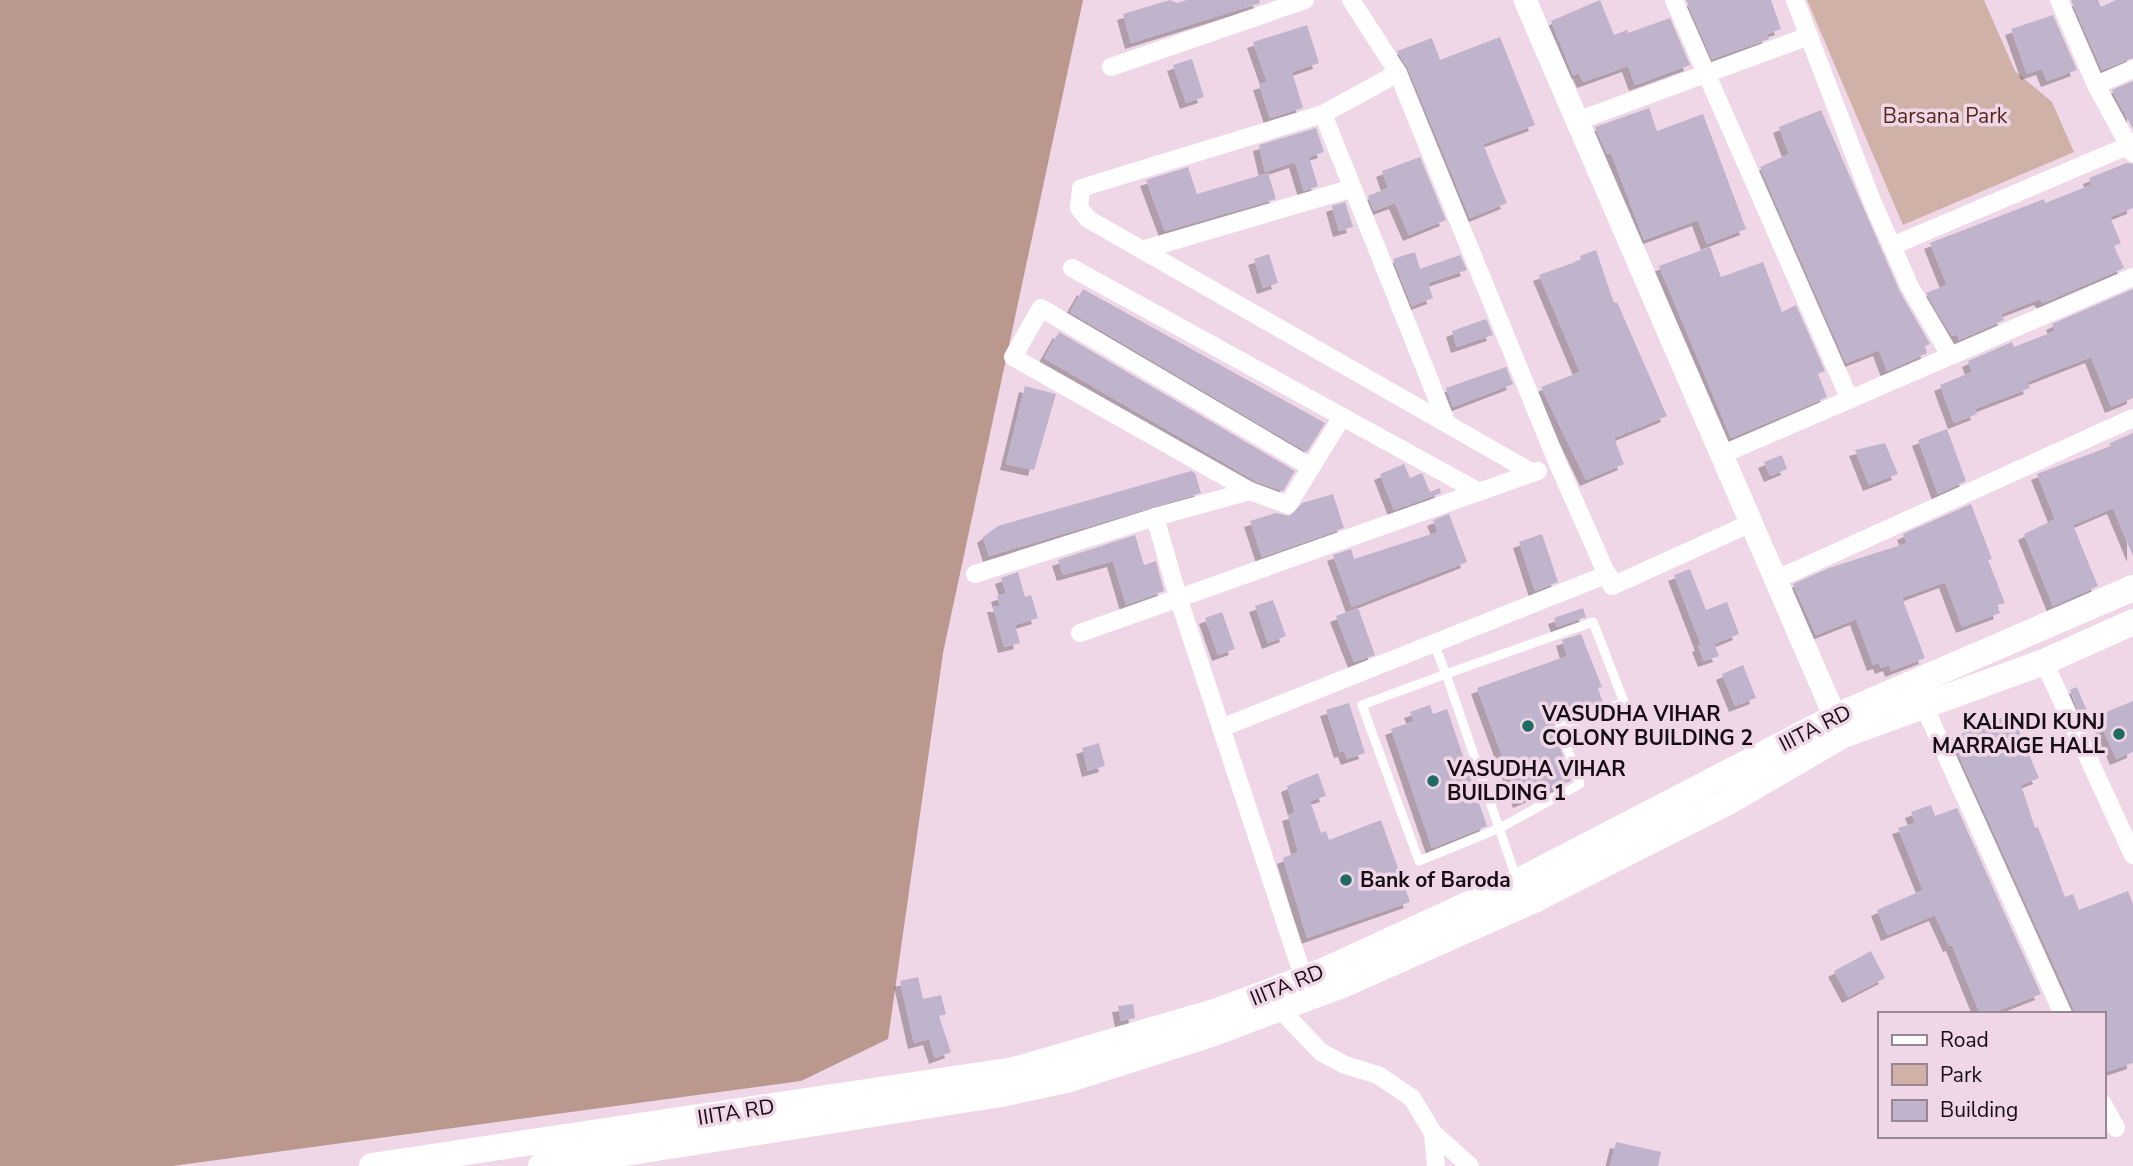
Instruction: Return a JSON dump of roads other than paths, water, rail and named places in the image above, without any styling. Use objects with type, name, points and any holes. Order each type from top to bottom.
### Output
[{"type":"main road","name":"IIITA RD","points":[[1273,1002],[1304,979],[1517,881],[1840,725],[2133,588]]},
{"type":"main road","name":"IIITA RD","points":[[372,1166],[975,1087],[1066,1080],[1536,899],[1728,802],[1840,725],[1924,706],[2044,662],[2133,622]]},
{"type":"main road","name":"IIITA RD","points":[[541,1166],[975,1087]]},
{"type":"street","points":[[1111,68],[1305,0]]},
{"type":"street","points":[[1351,0],[1398,74],[1558,464],[1612,586],[1751,523]]},
{"type":"street","points":[[1525,0],[1840,725]]},
{"type":"street","points":[[1674,0],[1850,400]]},
{"type":"street","points":[[1795,0],[1892,246],[1910,287],[1950,355]]},
{"type":"street","points":[[1892,246],[2131,149],[2096,85],[2059,0]]},
{"type":"street","points":[[1577,121],[1809,36]]},
{"type":"street","points":[[2096,85],[2133,69]]},
{"type":"street","points":[[1398,74],[1323,114],[1081,188],[1079,208],[1088,219],[1447,421],[1533,473]]},
{"type":"street","points":[[1323,114],[1447,421]]},
{"type":"street","points":[[1142,250],[1353,188]]},
{"type":"street","points":[[1072,268],[1479,492]]},
{"type":"street","points":[[1721,455],[2133,277]]},
{"type":"street","points":[[1311,467],[1041,308],[1013,357],[1250,491],[1288,505],[1342,417]]},
{"type":"street","points":[[1775,580],[2133,418]]},
{"type":"street","points":[[1080,633],[1558,464]]},
{"type":"street","points":[[975,574],[1155,517],[1250,491]]},
{"type":"street","points":[[1155,517],[1178,597],[1304,979]]},
{"type":"street","points":[[1221,728],[1608,575]]},
{"type":"street","points":[[2044,662],[2133,855]]},
{"type":"street","points":[[1924,706],[2062,1012]]},
{"type":"street","points":[[1273,1002],[1321,1052],[1345,1065],[1378,1075],[1412,1098],[1433,1133],[1470,1166]]},
{"type":"street","points":[[2105,1108],[2116,1128]]},
{"type":"street","points":[[1433,1133],[1436,1166]]},
{"type":"lane","points":[[1593,622],[1624,702],[1560,727],[1580,784],[1500,828],[1419,861],[1362,705],[1446,674],[1593,622]]},
{"type":"lane","points":[[1434,644],[1517,881]]},
{"type":"place","name":"VASUDHA VIHAR COLONY BUILDING 2","points":[[1528,726]]},
{"type":"place","name":"KALINDI KUNJ MARRAIGE HALL","points":[[2119,734]]},
{"type":"place","name":"VASUDHA VIHAR BUILDING 1","points":[[1433,781]]},
{"type":"place","name":"Bank of Baroda","points":[[1346,880]]},
{"type":"park label","name":"Barsana Park","points":[[1945,116]]}]
